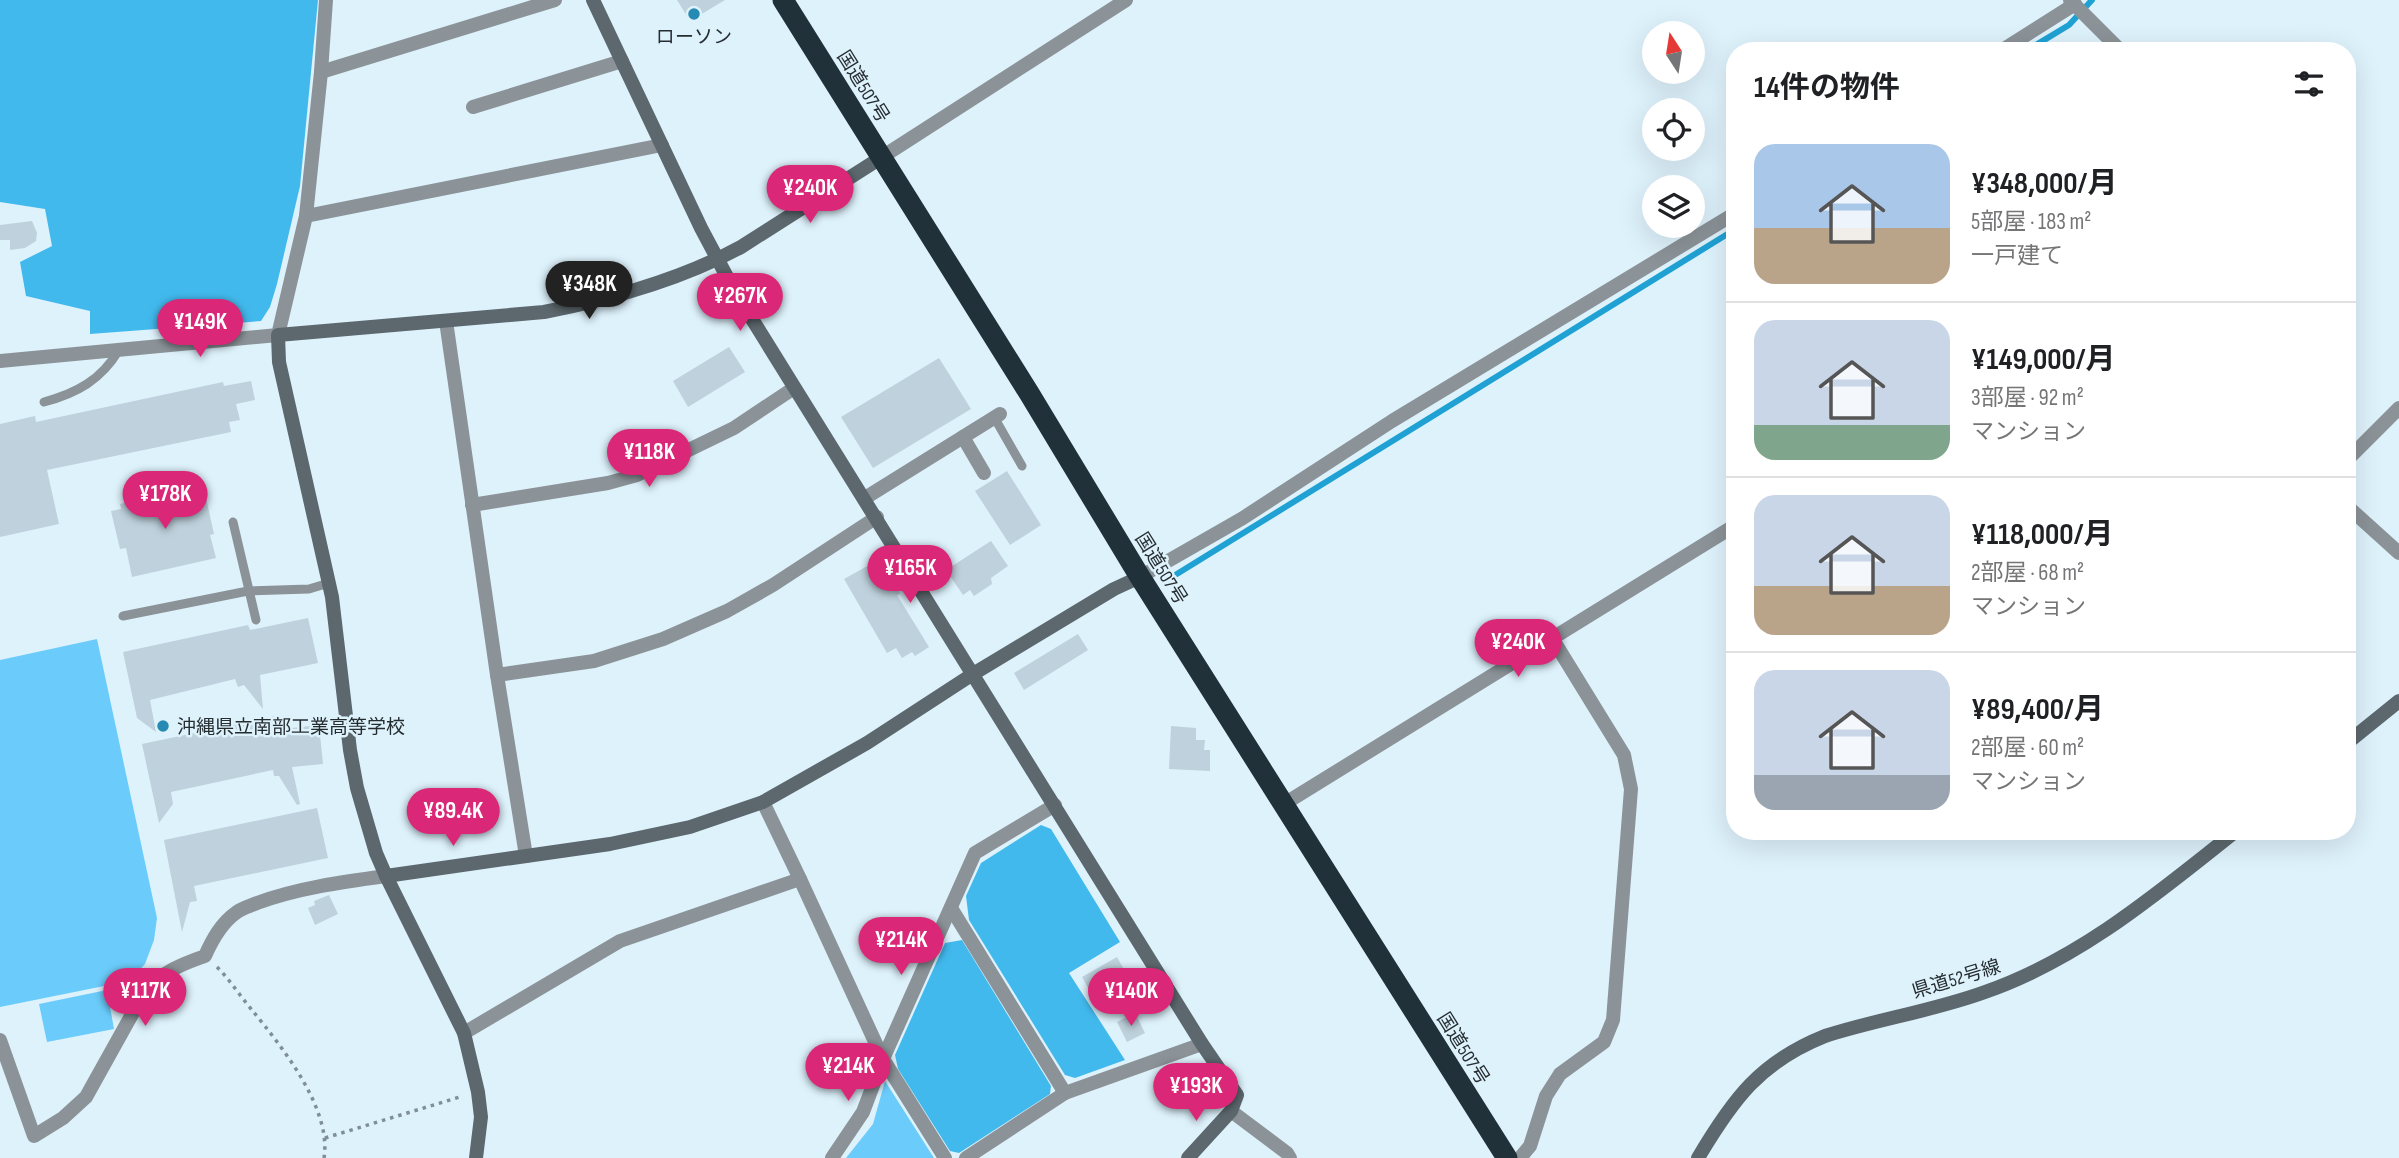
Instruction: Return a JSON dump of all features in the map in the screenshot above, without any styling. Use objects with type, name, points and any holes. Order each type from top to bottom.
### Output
[{"type":"highway","name":"国道507号","points":[[783,0],[1029,393],[1140,577],[1507,1158]]},
{"type":"street","points":[[326,0],[306,216],[278,335],[279,362],[329,583],[357,788],[376,853],[386,876],[464,1033],[481,1116],[476,1158]]},
{"type":"street","points":[[321,72],[555,0]]},
{"type":"street","points":[[593,0],[718,260],[794,388],[877,517],[1202,1044],[1237,1095],[1231,1111],[1188,1158]]},
{"type":"street","points":[[0,361],[544,312],[630,292],[718,260],[741,247],[1126,0]]},
{"type":"street","points":[[2014,42],[2073,2],[2112,42]]},
{"type":"street","points":[[473,107],[622,61]]},
{"type":"street","points":[[306,216],[662,145]]},
{"type":"street","points":[[0,1040],[34,1136],[63,1118],[86,1097],[145,991],[158,977],[205,956],[223,924],[238,911],[270,898],[309,888],[610,844],[690,827],[763,802],[867,743],[973,674],[1114,589],[1243,518],[1392,421],[1726,219]]},
{"type":"street","points":[[446,321],[526,856]]},
{"type":"street","points":[[472,505],[608,483],[637,475],[734,428],[794,388]]},
{"type":"street","points":[[2356,451],[2399,408]]},
{"type":"street","points":[[864,498],[997,416]]},
{"type":"street","points":[[963,437],[984,473]]},
{"type":"street","points":[[2356,514],[2399,554]]},
{"type":"street","points":[[497,675],[594,661],[663,639],[727,611],[773,585],[877,517]]},
{"type":"street","points":[[1284,804],[1726,531]]},
{"type":"street","points":[[1520,1158],[1530,1146],[1546,1096],[1560,1074],[1604,1042],[1613,1020],[1632,789],[1624,755],[1552,638]]},
{"type":"street","points":[[2356,736],[2399,701]]},
{"type":"street","points":[[763,802],[883,1059],[945,1158]]},
{"type":"street","points":[[830,1157],[863,1112],[883,1059],[975,853],[1055,805]]},
{"type":"street","name":"県道52号線","points":[[1698,1158],[1735,1100],[1757,1076],[1778,1059],[1825,1036],[1977,995],[2053,962],[2088,943],[2224,840]]},
{"type":"street","points":[[464,1033],[620,941],[800,878]]},
{"type":"street","points":[[951,908],[1065,1093]]},
{"type":"street","points":[[966,1158],[1065,1093],[1202,1044]]},
{"type":"street","points":[[1231,1111],[1290,1158]]},
{"type":"street","points":[[480,1141],[483,1158]]},
{"type":"lane","points":[[44,402],[68,396],[83,386],[108,368],[119,350]]},
{"type":"lane","points":[[997,416],[1022,466]]},
{"type":"lane","points":[[233,522],[256,620]]},
{"type":"lane","points":[[123,616],[248,591],[309,589],[329,583]]},
{"type":"path","points":[[205,956],[281,1046],[298,1071],[314,1102],[325,1138],[324,1158]]},
{"type":"path","points":[[325,1138],[478,1092]]},
{"type":"shaded area","points":[[0,0],[318,0],[300,186],[277,284],[270,307],[261,321],[90,334],[90,311],[26,296],[20,262],[52,246],[45,209],[0,202]]},
{"type":"shaded area","points":[[97,639],[157,918],[154,940],[145,964],[129,981],[0,1007],[0,660]]},
{"type":"shaded area","points":[[1041,825],[1051,829],[1120,942],[1069,973],[1125,1060],[1075,1078],[1065,1075],[969,920],[966,896],[981,863]]},
{"type":"shaded area","points":[[962,940],[1051,1086],[1050,1094],[959,1153],[950,1151],[898,1069],[895,1055],[945,943]]},
{"type":"shaded area","points":[[107,990],[114,1029],[47,1042],[39,1004]]},
{"type":"shaded area","points":[[885,1081],[934,1158],[846,1158],[873,1124]]},
{"type":"building","name":"ローソン","points":[[677,0],[725,0],[690,21]]},
{"type":"building","points":[[32,221],[37,233],[36,241],[25,248],[10,250],[10,240],[0,240],[0,225]]},
{"type":"building","points":[[729,347],[745,372],[688,407],[673,381]]},
{"type":"building","points":[[939,358],[971,409],[873,468],[841,417]]},
{"type":"building","points":[[251,381],[255,400],[236,404],[240,420],[229,422],[231,432],[47,470],[59,524],[0,537],[0,424],[35,416],[36,422],[223,382],[224,386]]},
{"type":"building","points":[[1007,471],[1041,525],[1010,545],[975,491]]},
{"type":"building","points":[[194,487],[196,491],[204,489],[214,534],[210,535],[216,558],[132,577],[126,548],[120,549],[111,511],[121,509],[120,504]]},
{"type":"building","points":[[991,541],[1008,566],[991,578],[992,584],[974,596],[970,590],[963,595],[946,570]]},
{"type":"building","points":[[880,559],[900,594],[897,595],[929,647],[915,656],[912,652],[902,658],[896,648],[887,653],[844,579]]},
{"type":"building","points":[[308,618],[318,663],[260,675],[263,709],[244,685],[238,687],[235,679],[150,700],[156,732],[137,718],[123,652],[248,625],[250,630]]},
{"type":"building","points":[[1078,634],[1088,650],[1024,690],[1014,673]]},
{"type":"building","points":[[280,715],[283,729],[319,725],[323,764],[292,767],[300,804],[297,805],[279,776],[274,776],[273,770],[171,792],[173,804],[159,823],[142,744]]},
{"type":"building","points":[[1171,726],[1196,728],[1196,740],[1205,740],[1204,750],[1210,750],[1210,771],[1169,769]]},
{"type":"building","points":[[317,808],[328,858],[194,886],[197,901],[190,902],[182,932],[164,840]]},
{"type":"building","points":[[329,895],[338,914],[315,925],[308,908],[315,905],[314,901]]},
{"type":"building","points":[[1117,957],[1127,975],[1092,995],[1082,977]]},
{"type":"building","points":[[1135,1013],[1145,1033],[1127,1042],[1117,1022]]},
{"type":"waterway","points":[[2041,42],[2069,25],[2092,0]]},
{"type":"waterway","points":[[1172,577],[1726,235]]},
{"type":"place","name":"ローソン","points":[[694,14]]},
{"type":"place","name":"沖縄県立南部工業高等学校","points":[[163,726]]}]
